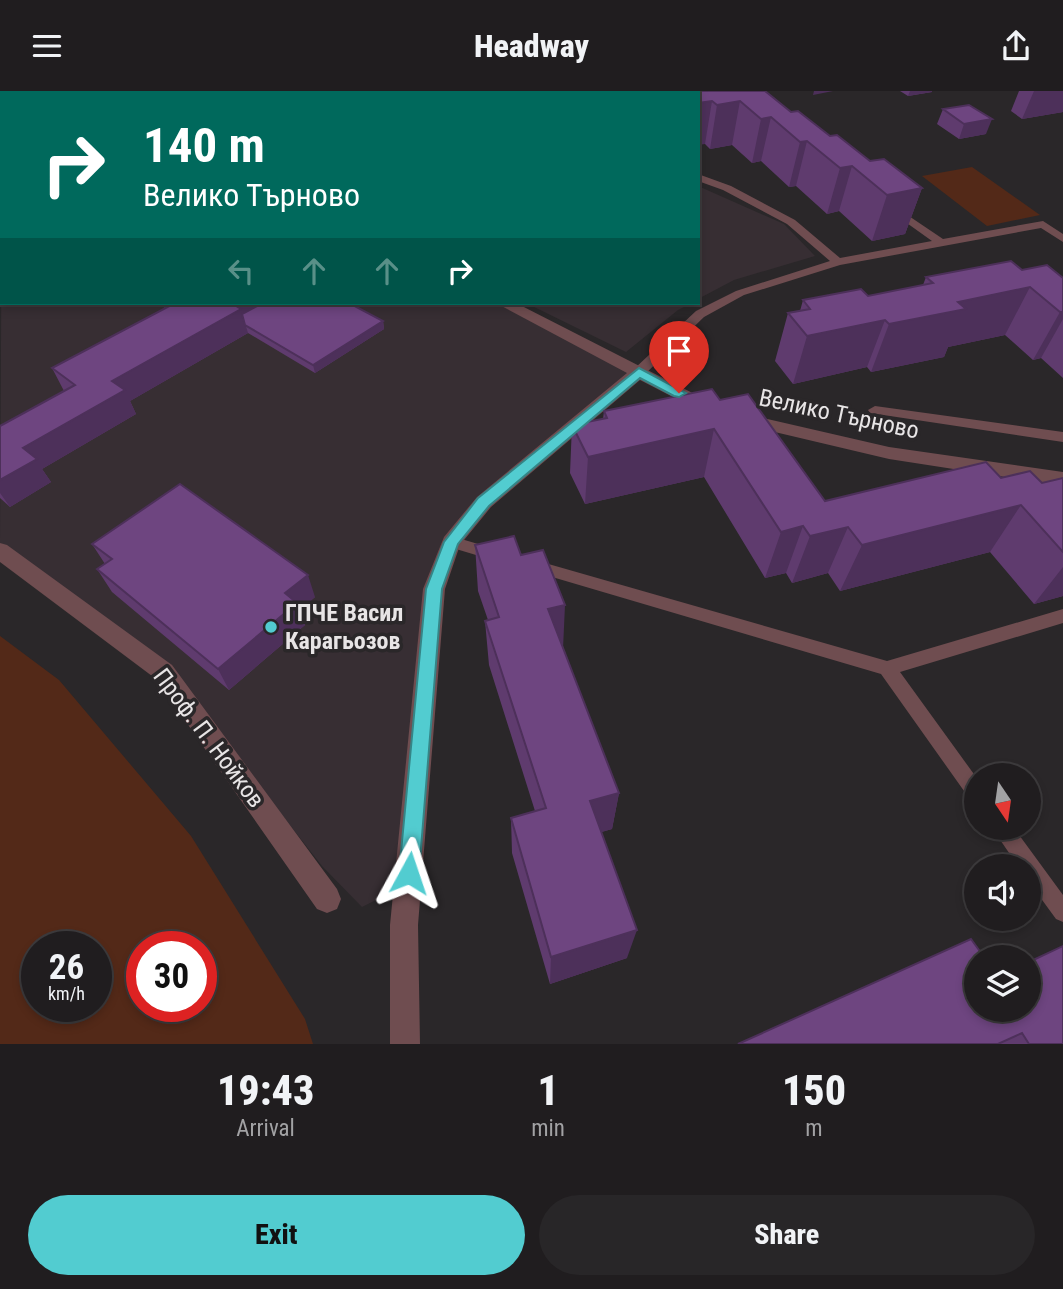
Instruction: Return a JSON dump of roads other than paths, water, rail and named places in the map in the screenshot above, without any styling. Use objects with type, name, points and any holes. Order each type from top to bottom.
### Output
[{"type":"street","name":"Велико Търново","points":[[508,305],[719,414],[889,453],[1063,478]]},
{"type":"street","points":[[405,1044],[404,925],[434,589],[451,542],[484,502],[639,372]]},
{"type":"street","name":"Проф. П. Нойков","points":[[0,551],[164,672],[327,899]]},
{"type":"lane","points":[[700,178],[727,188],[791,222],[838,263]]},
{"type":"lane","points":[[888,205],[943,244]]},
{"type":"lane","points":[[639,372],[700,314],[740,293],[838,263],[1043,223],[1063,239]]},
{"type":"lane","points":[[875,410],[1063,437]]},
{"type":"lane","points":[[451,542],[887,668],[1063,616]]},
{"type":"lane","points":[[887,668],[964,775]]},
{"type":"lane","points":[[1011,840],[1063,912]]},
{"type":"place","name":"ГПЧЕ Васил Карагьозов","points":[[271,627]]}]
